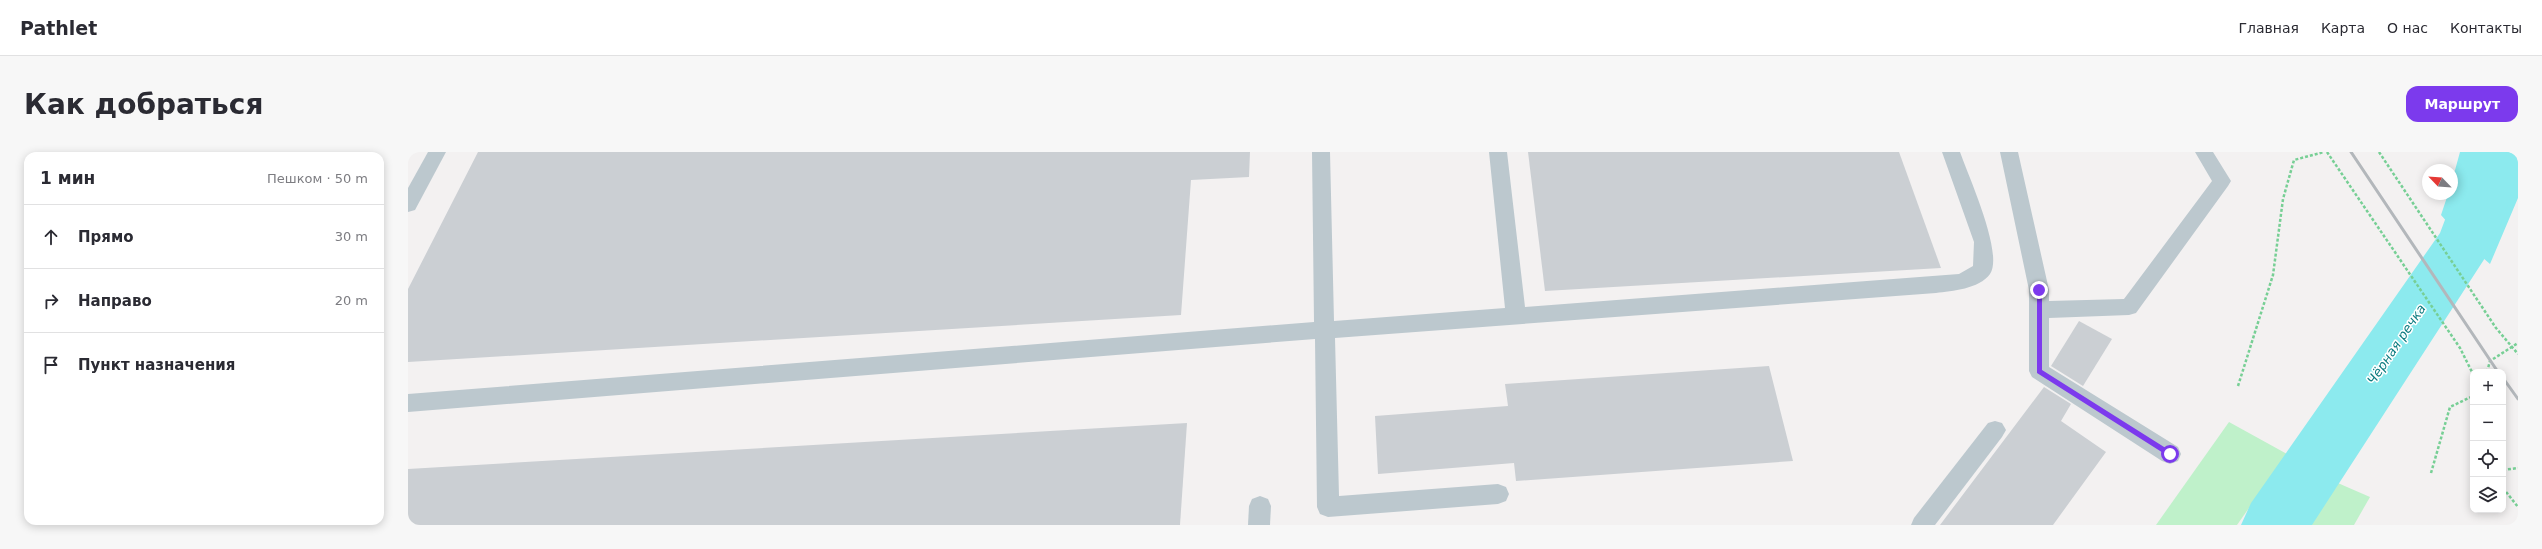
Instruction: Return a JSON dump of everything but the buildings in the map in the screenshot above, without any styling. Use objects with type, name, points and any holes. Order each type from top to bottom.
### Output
[{"type":"lane","points":[[408,205],[437,152]]},
{"type":"lane","points":[[1322,152],[1328,506],[1498,494]]},
{"type":"lane","points":[[1498,152],[1516,316]]},
{"type":"lane","points":[[408,403],[1325,330],[1936,285],[1963,281],[1982,270],[1983,242],[1952,152]]},
{"type":"lane","points":[[2009,152],[2039,290],[2039,371],[2170,454]]},
{"type":"lane","points":[[2039,310],[2129,307],[2222,181],[2204,152]]},
{"type":"lane","points":[[1922,525],[1995,430]]},
{"type":"path","points":[[2238,386],[2273,275],[2283,199],[2294,160],[2326,152],[2374,220],[2460,348],[2470,369]]},
{"type":"path","points":[[2379,152],[2496,328],[2518,354]]},
{"type":"path","points":[[2489,369],[2490,361],[2511,346],[2518,343]]},
{"type":"path","points":[[2431,473],[2450,407],[2470,397]]},
{"type":"path","points":[[2506,470],[2518,468]]},
{"type":"path","points":[[2506,492],[2518,507]]},
{"type":"green space","points":[[2229,422],[2287,454],[2237,525],[2156,525]]},
{"type":"green space","points":[[2324,477],[2370,497],[2354,525],[2291,525]]},
{"type":"water","points":[[2460,152],[2518,152],[2518,198],[2490,264],[2465,242],[2441,215],[2446,200],[2458,200],[2458,164],[2457,164]]},
{"type":"waterway","name":"Чёрная речка","points":[[2274,525],[2465,242],[2490,172],[2493,152]]},
{"type":"railway","points":[[2351,152],[2496,369]]},
{"type":"railway","points":[[2506,382],[2518,399]]},
{"type":"route","points":[[2039,290],[2039,371],[2170,454]]}]
